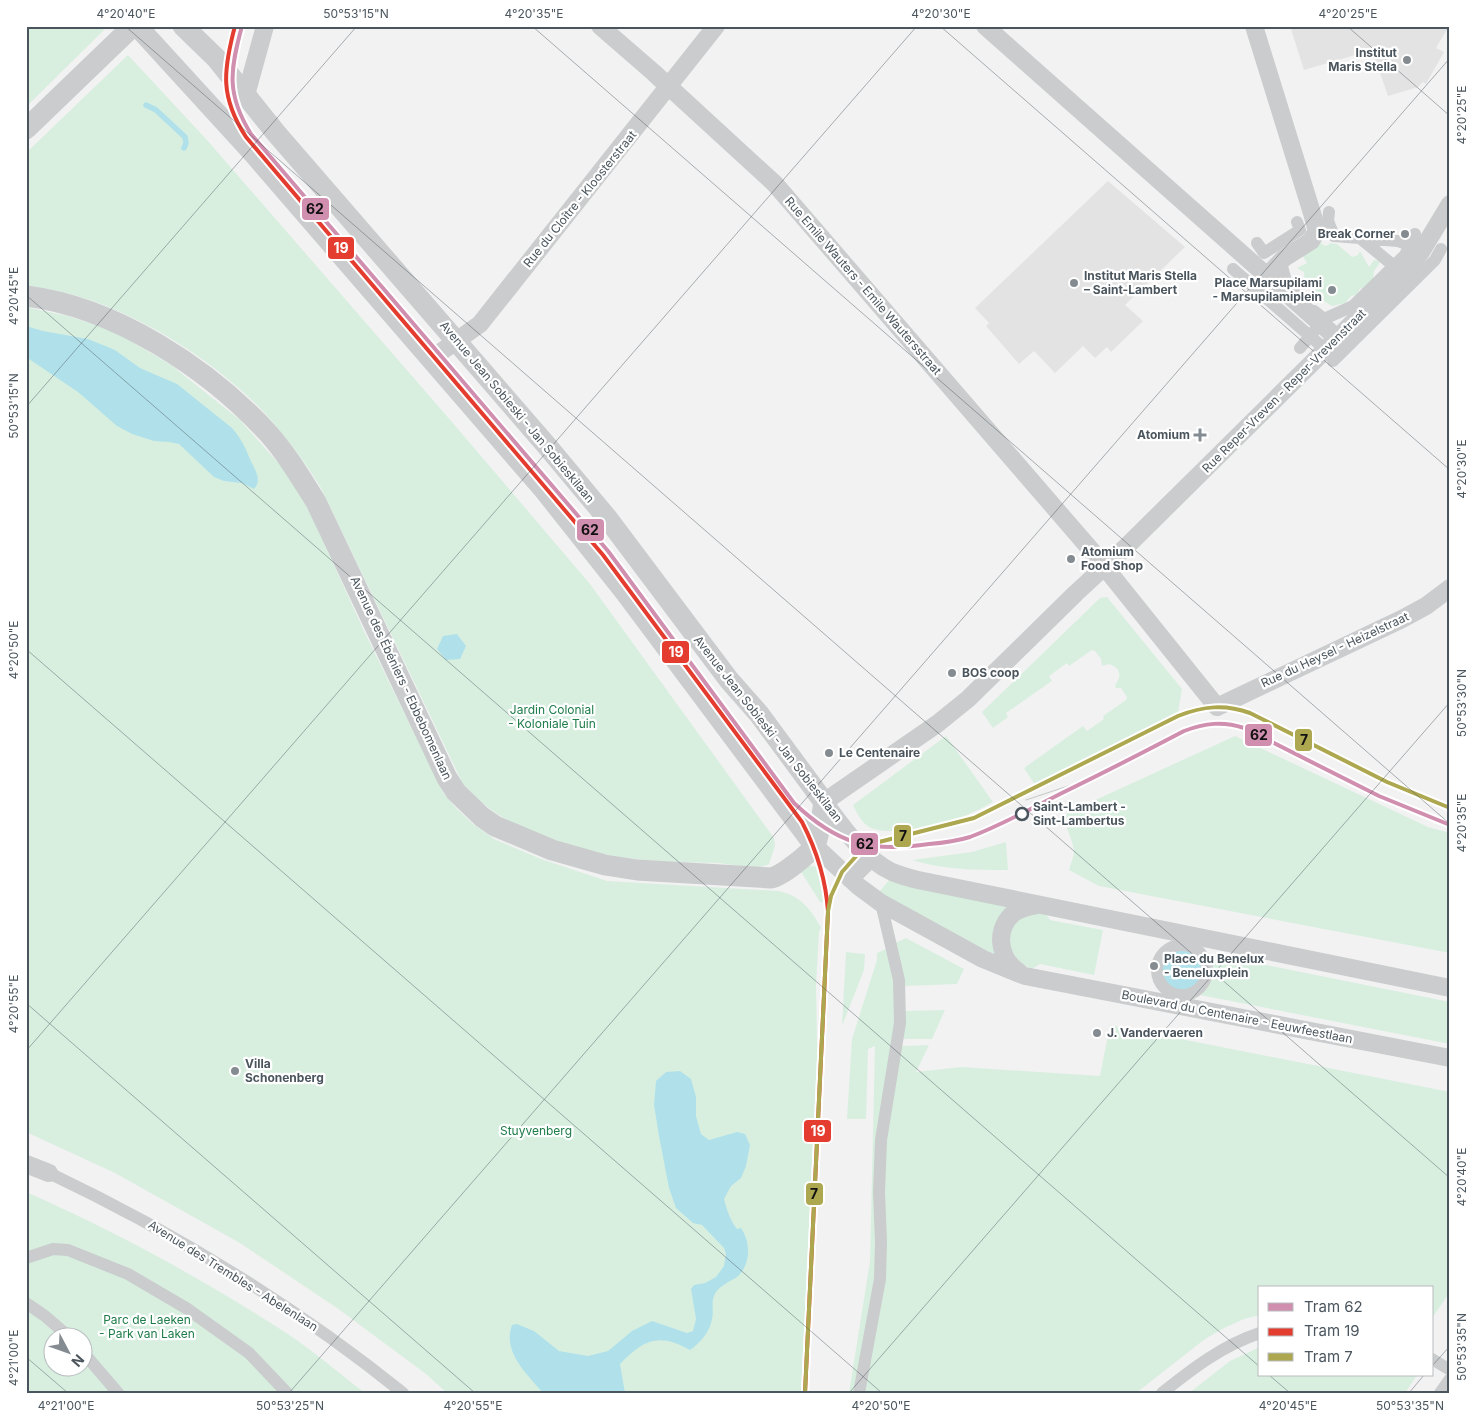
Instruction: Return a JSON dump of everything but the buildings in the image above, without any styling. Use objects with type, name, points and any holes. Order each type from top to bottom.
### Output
[{"type":"street","points":[[26,130],[133,26]]},
{"type":"street","points":[[137,26],[248,148],[546,491],[586,541],[814,845],[850,879],[881,903],[899,980],[901,1003],[900,1023],[881,1140],[879,1192],[880,1280],[859,1393]]},
{"type":"street","name":"Avenue Jean Sobieski - Jan Sobieskilaan","points":[[183,26],[216,58],[278,135],[608,519],[729,680],[755,709],[824,802],[857,844],[872,858]]},
{"type":"street","points":[[246,95],[265,26]]},
{"type":"street","name":"Rue Emile Wauters - Emile Wautersstraat","points":[[600,26],[775,184],[1086,544],[1217,707]]},
{"type":"street","name":"Rue du Cloître - Kloosterstraat","points":[[431,359],[480,324],[716,26]]},
{"type":"street","points":[[985,26],[1267,260],[1337,338]]},
{"type":"street","points":[[1254,26],[1317,231],[1311,241],[1284,258],[1267,260]]},
{"type":"street","name":"Rue Reper-Vreven - Reper-Vrevenstraat","points":[[824,802],[960,706],[1416,260],[1450,204]]},
{"type":"street","points":[[1327,219],[1334,236],[1398,241],[1424,249]]},
{"type":"street","points":[[1267,260],[1302,227]]},
{"type":"street","points":[[1360,238],[1394,266]]},
{"type":"street","points":[[1267,260],[1287,285],[1324,319],[1352,306],[1405,255],[1424,249]]},
{"type":"street","points":[[1332,359],[1424,249]]},
{"type":"street","points":[[1242,272],[1315,336],[1300,348]]},
{"type":"street","name":"Avenue des Ébéniers - Ebbebomenlaan","points":[[26,296],[73,306],[110,320],[162,347],[206,377],[268,433],[296,470],[316,502],[447,778],[464,802],[482,817],[495,826],[552,850],[605,865],[637,870],[771,878],[789,869],[814,845]]},
{"type":"street","name":"Rue du Heysel - Heizelstraat","points":[[1217,707],[1402,619],[1426,606],[1450,588]]},
{"type":"street","points":[[814,845],[824,802]]},
{"type":"street","points":[[850,879],[872,858],[890,871],[918,880],[1450,988]]},
{"type":"street","name":"Boulevard du Centenaire - Eeuwfeestlaan","points":[[881,903],[976,955],[1025,976],[1450,1058]]},
{"type":"street","points":[[1025,976],[1008,961],[1002,952],[1002,930],[1016,912],[1040,904]]},
{"type":"street","points":[[1187,942],[1201,953],[1208,966],[1207,974],[1205,982],[1194,992],[1177,997],[1164,988],[1159,981],[1157,965],[1165,951],[1172,946],[1187,942]]},
{"type":"street","name":"Avenue des Trembles - Abelenlaan","points":[[26,1164],[49,1173],[171,1235],[280,1302],[343,1346],[403,1393]]},
{"type":"street","points":[[26,1258],[53,1250],[68,1250],[128,1274],[186,1308],[249,1353],[288,1393]]},
{"type":"street","points":[[26,1303],[56,1326]]},
{"type":"street","points":[[1162,1393],[1218,1352],[1247,1337],[1258,1334]]},
{"type":"street","points":[[1434,1361],[1450,1370]]},
{"type":"street","points":[[92,1363],[118,1393]]},
{"type":"street","points":[[1440,1393],[1450,1379]]},
{"type":"shaded area","name":"Institut Maris Stella","points":[[1290,26],[1449,26],[1436,48],[1444,52],[1426,84],[1423,82],[1418,87],[1388,96],[1372,50],[1304,70]]},
{"type":"shaded area","name":"Institut Maris Stella – Saint-Lambert","points":[[1108,181],[1185,247],[1125,305],[1143,321],[1111,352],[1107,347],[1095,358],[1083,346],[1055,373],[1034,351],[1019,364],[986,326],[989,323],[975,308]]},
{"type":"green space","points":[[26,26],[101,26],[104,30],[26,107]]},
{"type":"green space","name":"Jardin Colonial - Koloniale Tuin","points":[[128,55],[207,140],[590,584],[774,838],[775,846],[769,864],[751,867],[717,863],[644,860],[602,854],[550,839],[504,818],[487,807],[463,784],[321,488],[300,457],[269,418],[238,387],[212,366],[153,328],[90,300],[58,291],[26,286],[26,153]]},
{"type":"green space","points":[[1318,242],[1326,246],[1331,243],[1337,244],[1352,257],[1358,255],[1360,251],[1369,267],[1374,260],[1379,261],[1374,271],[1373,279],[1366,287],[1360,289],[1356,295],[1351,296],[1345,303],[1332,306],[1316,296],[1305,285],[1304,272],[1297,268],[1307,263],[1302,255]]},
{"type":"green space","name":"Stuyvenberg","points":[[26,307],[68,316],[114,331],[171,365],[240,420],[280,465],[297,488],[312,517],[364,631],[444,794],[473,824],[494,839],[541,859],[607,881],[778,891],[799,899],[809,909],[821,928],[819,931],[816,985],[817,1043],[821,1043],[804,1393],[447,1393],[426,1374],[337,1308],[240,1243],[115,1173],[26,1132]]},
{"type":"green space","points":[[1107,597],[1182,689],[1178,713],[1035,785],[1024,768],[1083,726],[1087,731],[1104,719],[1103,716],[1126,700],[1127,697],[1121,688],[1116,688],[1115,685],[1119,678],[1118,670],[1109,664],[1102,666],[1101,659],[1092,650],[1069,666],[1067,663],[1049,676],[1052,681],[1006,713],[1008,717],[993,728],[982,712],[1100,598]]},
{"type":"green space","points":[[946,736],[993,802],[956,819],[917,829],[890,831],[878,830],[866,825],[859,817],[853,805]]},
{"type":"green space","points":[[1235,736],[1428,827],[1450,833],[1450,953],[1099,886],[1069,870],[1074,853],[1066,822],[1067,813]]},
{"type":"green space","points":[[1006,842],[1008,870],[948,868],[912,860],[972,852]]},
{"type":"green space","points":[[809,866],[821,869],[824,873],[828,884],[829,903],[820,902],[800,870]]},
{"type":"green space","points":[[891,878],[1010,905],[996,954],[994,955],[879,892]]},
{"type":"green space","points":[[1033,911],[1044,911],[1050,920],[1103,930],[1094,975],[1040,964],[1032,969],[1019,961],[1011,949],[1009,935],[1016,921]]},
{"type":"green space","points":[[906,938],[964,969],[957,984],[904,986],[893,944]]},
{"type":"green space","points":[[886,949],[894,984],[896,1006],[877,1264],[854,1393],[849,1393],[870,1261],[875,1046],[868,1049],[866,1119],[847,1119],[852,1039],[877,960],[877,953]]},
{"type":"green space","points":[[846,952],[865,954],[864,970],[842,1026]]},
{"type":"green space","points":[[1206,953],[1450,1002],[1450,1044],[1200,995],[1211,980],[1214,980],[1215,972]]},
{"type":"green space","points":[[945,1010],[932,1039],[903,1039],[905,1011]]},
{"type":"green space","points":[[1110,1025],[1450,1092],[1450,1292],[1434,1315],[1434,1286],[1258,1286],[1258,1316],[1244,1319],[1205,1339],[1136,1393],[863,1393],[881,1297],[884,1146],[902,1046],[929,1045],[916,1072],[961,1067],[1100,1076]]},
{"type":"green space","name":"Parc de Laeken - Park van Laken","points":[[26,1192],[123,1238],[247,1308],[311,1350],[365,1393],[26,1393]]},
{"type":"green space","points":[[1258,1348],[1258,1376],[1416,1376],[1405,1393],[1189,1393],[1230,1361]]},
{"type":"water","points":[[26,326],[88,339],[115,350],[140,368],[177,384],[232,428],[238,435],[257,474],[257,485],[254,489],[242,483],[224,481],[214,477],[179,444],[154,441],[132,434],[117,426],[78,392],[26,357]]},
{"type":"water","points":[[457,634],[466,646],[460,659],[446,660],[437,649],[443,636]]},
{"type":"water","points":[[1178,949],[1186,949],[1197,955],[1203,970],[1197,985],[1186,991],[1178,991],[1167,985],[1161,974],[1161,966],[1167,955]]},
{"type":"water","points":[[680,1071],[691,1079],[696,1097],[696,1116],[701,1134],[709,1140],[737,1132],[745,1134],[750,1145],[746,1166],[741,1178],[731,1186],[724,1199],[732,1222],[737,1229],[741,1228],[747,1240],[748,1253],[745,1266],[737,1277],[724,1285],[716,1293],[713,1299],[711,1324],[704,1337],[694,1347],[690,1350],[669,1341],[652,1341],[636,1349],[620,1364],[625,1393],[543,1393],[513,1353],[510,1344],[512,1325],[517,1324],[534,1331],[559,1351],[588,1356],[608,1351],[632,1331],[652,1321],[687,1333],[693,1331],[696,1319],[691,1289],[694,1285],[705,1283],[716,1277],[724,1266],[726,1254],[724,1248],[702,1225],[693,1223],[676,1208],[669,1188],[654,1105],[656,1081],[666,1072]]},
{"type":"waterway","points":[[146,105],[156,110],[185,137],[186,143],[184,148]]},
{"type":"tram line","name":"19","points":[[235,26],[228,57],[226,83],[232,109],[246,137],[603,555],[802,822],[812,844],[823,877],[828,912],[805,1393]]},
{"type":"tram line","name":"62","points":[[242,26],[235,56],[233,82],[237,106],[251,134],[608,551],[794,803],[825,828],[840,836],[872,846],[908,847],[955,841],[982,832],[1017,816],[1184,731],[1199,726],[1221,724],[1244,728],[1379,796],[1450,825]]},
{"type":"tram line","name":"7","points":[[805,1393],[828,911],[831,896],[842,872],[858,854],[879,842],[974,818],[1178,716],[1214,707],[1232,708],[1250,713],[1387,782],[1450,808]]},
{"type":"tram line","points":[[1026,800],[1095,777]]},
{"type":"place","name":"Institut Maris Stella","points":[[1407,60]]},
{"type":"place","name":"Break Corner","points":[[1405,234]]},
{"type":"place","name":"Institut Maris Stella – Saint-Lambert","points":[[1074,283]]},
{"type":"place","name":"Place Marsupilami - Marsupilamiplein","points":[[1332,290]]},
{"type":"place","name":"Atomium","points":[[1200,435]]},
{"type":"place","name":"Atomium Food Shop","points":[[1071,559]]},
{"type":"place","name":"BOS coop","points":[[952,673]]},
{"type":"place","name":"Le Centenaire","points":[[829,753]]},
{"type":"place","name":"Saint-Lambert - Sint-Lambertus","points":[[1022,814]]},
{"type":"place","name":"Place du Benelux - Beneluxplein","points":[[1154,966]]},
{"type":"place","name":"J. Vandervaeren","points":[[1097,1033]]},
{"type":"place","name":"Villa Schonenberg","points":[[235,1071]]}]
